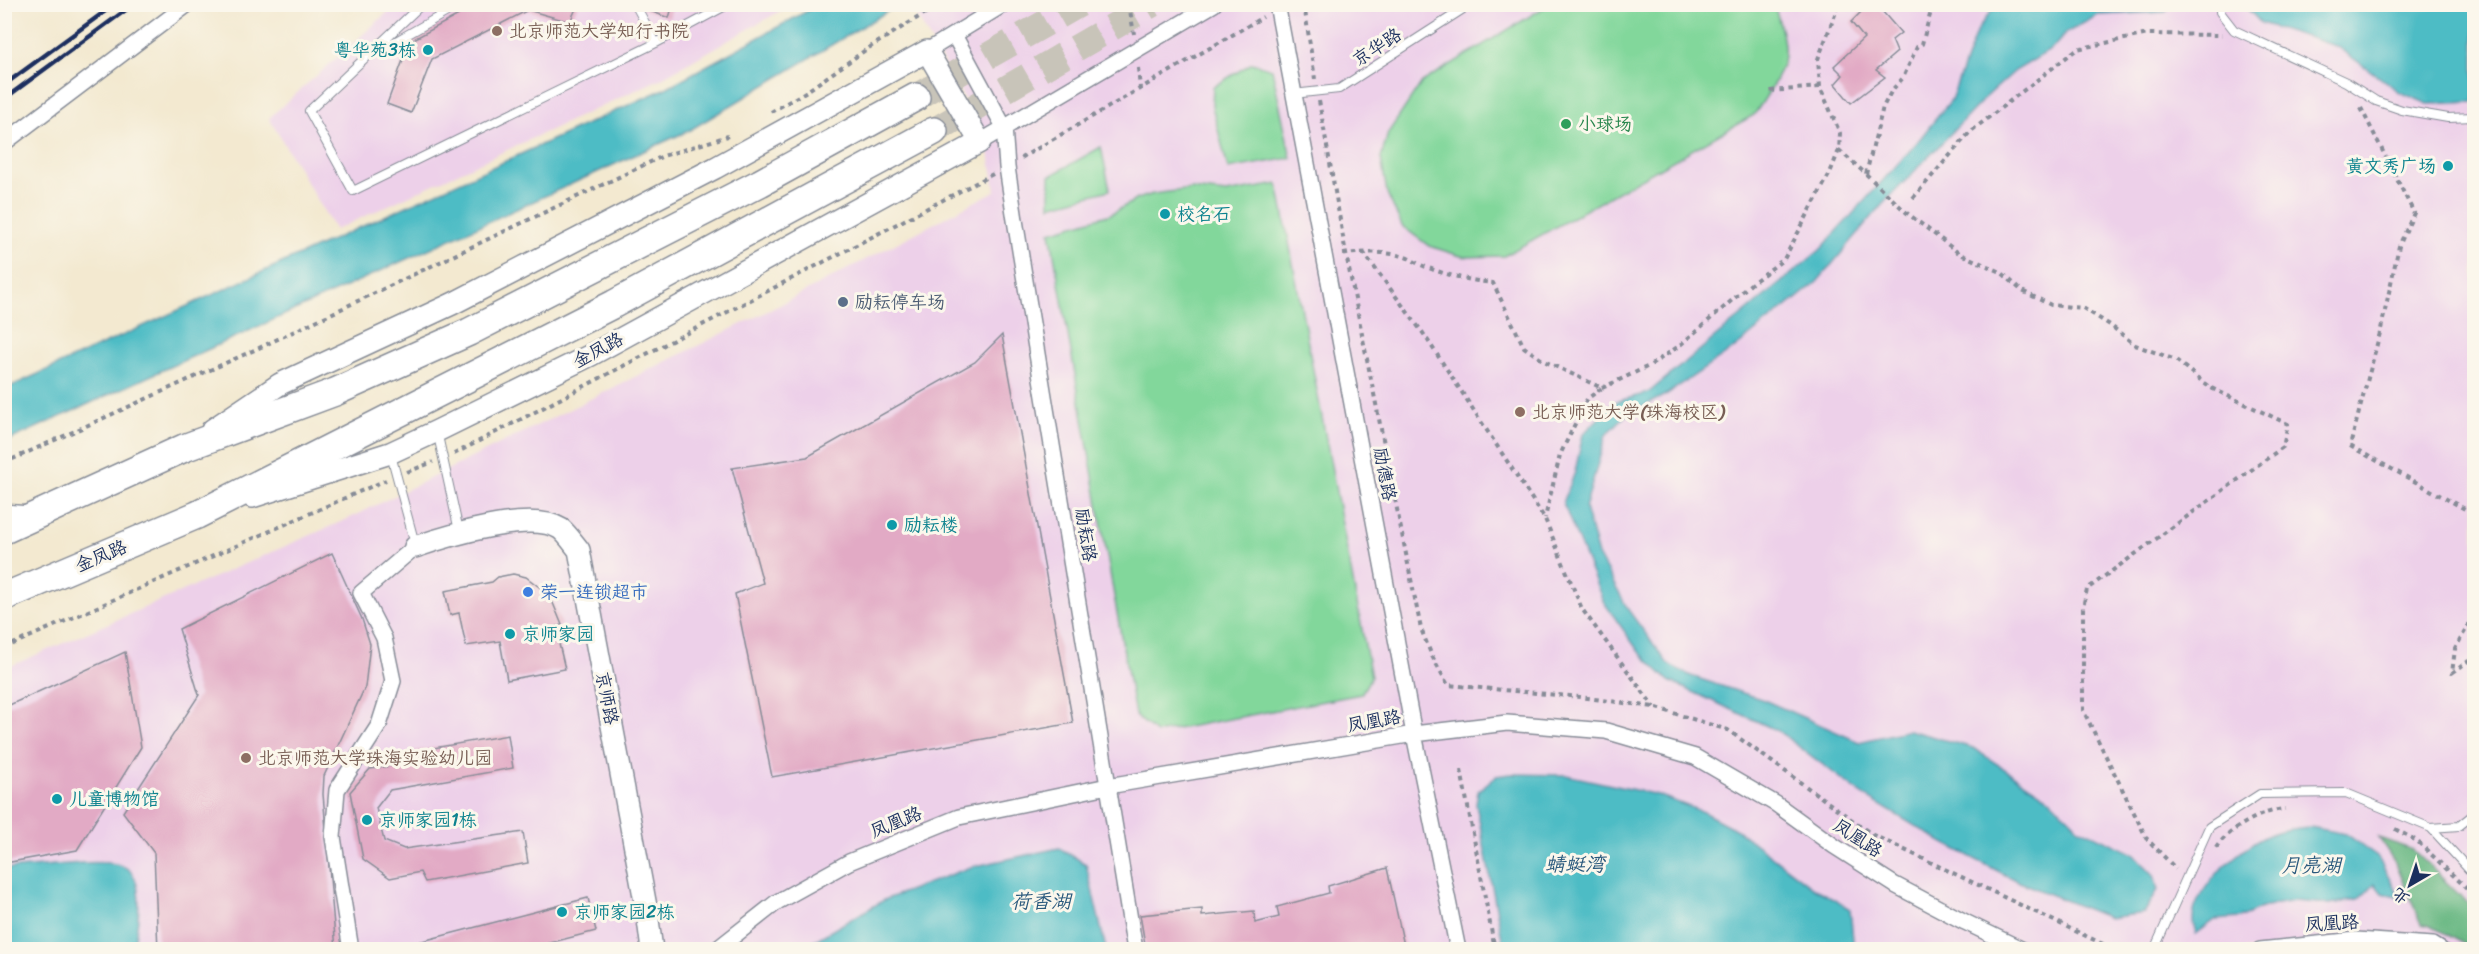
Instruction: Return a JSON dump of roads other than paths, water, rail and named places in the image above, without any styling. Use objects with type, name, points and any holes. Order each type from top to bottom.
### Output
[{"type":"highway","points":[[4,530],[184,448],[335,392],[469,332],[760,183],[916,97]]},
{"type":"highway","name":"金凤路","points":[[4,597],[197,515],[614,304],[934,131]]},
{"type":"street","points":[[4,143],[188,4]]},
{"type":"street","points":[[184,448],[280,384],[463,299],[715,168],[927,51],[1004,4]]},
{"type":"street","points":[[927,51],[980,142],[1214,4]]},
{"type":"street","name":"励德路","points":[[1277,6],[1414,734]]},
{"type":"street","points":[[954,35],[1004,127]]},
{"type":"street","name":"励耘路","points":[[1004,127],[1007,166],[1135,950]]},
{"type":"street","name":"金凤路","points":[[197,515],[390,453],[437,431],[591,355],[860,210],[980,142]]},
{"type":"street","points":[[4,512],[41,514]]},
{"type":"street","name":"京师路","points":[[416,547],[459,532],[536,521],[561,529],[579,550],[647,912],[652,950]]},
{"type":"street","points":[[351,950],[333,837],[337,790],[379,725],[393,681],[384,638],[361,592],[416,547]]},
{"type":"street","name":"凤凰路","points":[[716,950],[777,902],[849,862],[959,818],[1108,786],[1414,734],[1507,723],[1606,731],[1695,757],[1776,804],[1834,846],[1895,885],[2023,950]]},
{"type":"street","points":[[1419,756],[1458,950]]},
{"type":"street","name":"凤凰路","points":[[2259,950],[2356,940],[2433,945],[2441,950]]},
{"type":"lane","points":[[422,4],[309,111],[353,191],[656,44],[729,4]]},
{"type":"lane","points":[[363,59],[461,4]]},
{"type":"lane","points":[[635,4],[656,44]]},
{"type":"lane","name":"京华路","points":[[1293,94],[1339,89],[1471,4]]},
{"type":"lane","points":[[2221,4],[2220,12],[2234,30],[2346,82],[2376,101],[2402,110],[2448,118],[2475,117]]},
{"type":"lane","points":[[437,431],[459,532]]},
{"type":"lane","points":[[390,453],[416,547]]},
{"type":"lane","points":[[1414,734],[1419,756]]},
{"type":"lane","points":[[2154,948],[2209,827],[2260,794],[2346,793],[2431,828],[2475,875]]},
{"type":"lane","points":[[2431,828],[2459,826],[2475,814]]},
{"type":"water","points":[[2243,4],[2474,5],[2474,102],[2428,104],[2400,92],[2336,46],[2261,23]]},
{"type":"water","points":[[818,5],[898,5],[690,130],[5,442],[5,389],[666,88]]},
{"type":"water","points":[[1996,5],[2171,5],[2165,12],[2098,15],[2066,33],[2052,49],[2015,71],[1985,98],[1882,205],[1817,282],[1736,347],[1667,394],[1625,416],[1606,435],[1585,508],[1598,555],[1629,611],[1668,664],[1691,676],[1764,700],[1859,742],[1909,730],[1973,748],[2050,799],[2079,828],[2134,854],[2154,875],[2158,890],[2144,913],[2109,918],[2017,881],[1942,842],[1863,795],[1778,731],[1669,681],[1639,652],[1603,601],[1563,503],[1575,472],[1583,434],[1615,402],[1648,393],[1820,250],[1914,146],[1951,100],[1977,30]]},
{"type":"water","name":"蜻蜓湾","points":[[1566,775],[1658,795],[1703,812],[1737,830],[1812,887],[1850,909],[1854,949],[1504,949],[1476,804],[1478,791],[1496,776]]},
{"type":"water","name":"月亮湖","points":[[2310,827],[2346,834],[2377,856],[2400,898],[2382,893],[2375,884],[2358,900],[2329,904],[2294,901],[2266,906],[2240,918],[2215,920],[2196,934],[2193,920],[2195,907],[2211,880],[2224,867],[2237,855],[2265,837],[2281,831]]},
{"type":"water","name":"荷香湖","points":[[1059,848],[1086,864],[1106,949],[800,949],[884,900],[971,867]]},
{"type":"water","points":[[99,862],[115,864],[128,869],[134,876],[139,895],[139,907],[133,949],[5,949],[5,869]]},
{"type":"tunnel","points":[[916,97],[1079,4]]},
{"type":"tunnel","points":[[934,131],[1152,4]]},
{"type":"railway","points":[[4,85],[115,4]]},
{"type":"railway","points":[[4,99],[134,4]]},
{"type":"place","name":"北京师范大学知行书院","points":[[497,31]]},
{"type":"place","name":"粤华苑3栋","points":[[428,50]]},
{"type":"place","name":"小球场","points":[[1566,124]]},
{"type":"place","name":"黄文秀广场","points":[[2448,166]]},
{"type":"place","name":"校名石","points":[[1165,214]]},
{"type":"place","name":"励耘停车场","points":[[843,302]]},
{"type":"place","name":"北京师范大学(珠海校区)","points":[[1520,412]]},
{"type":"place","name":"励耘楼","points":[[892,525]]},
{"type":"place","name":"荣一连锁超市","points":[[528,592]]},
{"type":"place","name":"京师家园","points":[[510,634]]},
{"type":"place","name":"北京师范大学珠海实验幼儿园","points":[[246,758]]},
{"type":"place","name":"儿童博物馆","points":[[57,799]]},
{"type":"place","name":"京师家园1栋","points":[[367,820]]},
{"type":"place","name":"京师家园2栋","points":[[562,912]]}]
